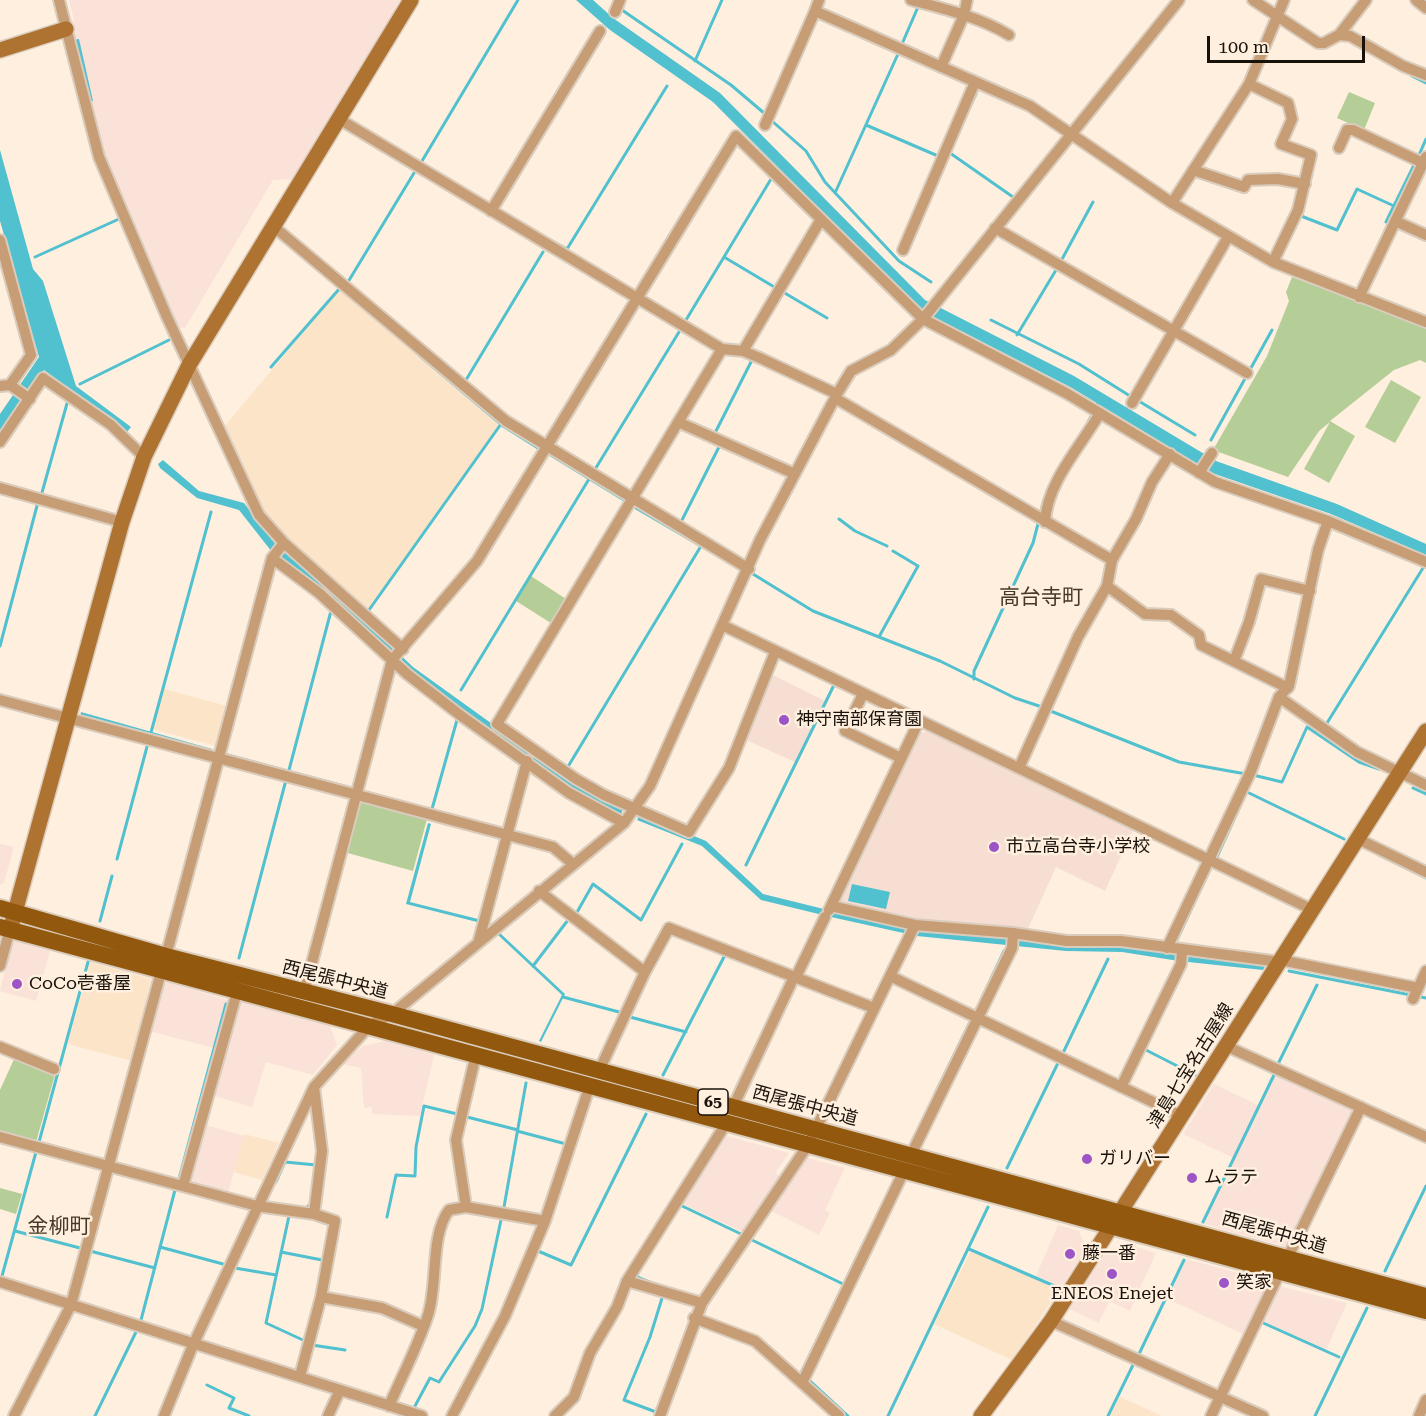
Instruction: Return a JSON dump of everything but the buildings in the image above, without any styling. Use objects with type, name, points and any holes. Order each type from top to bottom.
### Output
[{"type":"main road","name":"西尾張中央道","points":[[8,910],[164,964],[237,993],[370,1025],[476,1054],[594,1078]]},
{"type":"main road","name":"西尾張中央道","points":[[5,928],[392,1014],[594,1078],[730,1115],[808,1144],[904,1171],[1111,1227],[1426,1296]]},
{"type":"main road","name":"西尾張中央道","points":[[730,1115],[815,1129],[1122,1211],[1426,1311]]},
{"type":"street","points":[[59,0],[99,157],[189,365],[259,515],[278,551],[319,592],[397,654]]},
{"type":"street","points":[[0,966],[8,910],[68,718],[122,522],[144,457],[189,365],[411,0]]},
{"type":"street","points":[[615,12],[620,0]]},
{"type":"street","points":[[765,125],[819,0]]},
{"type":"street","points":[[911,0],[990,24],[1009,35]]},
{"type":"street","points":[[941,67],[964,15],[967,0]]},
{"type":"street","points":[[164,1416],[193,1345],[314,1087],[370,1025],[392,1014],[478,940],[624,822],[636,808],[650,786],[760,540],[851,371],[891,350],[924,318],[1179,0]]},
{"type":"street","points":[[1253,0],[1318,43],[1324,43],[1339,35],[1366,0]]},
{"type":"street","points":[[1172,203],[1249,84],[1284,0]]},
{"type":"street","points":[[1416,0],[1426,8]]},
{"type":"street","points":[[815,11],[1030,106],[1172,203],[1273,262],[1426,322]]},
{"type":"street","points":[[0,50],[66,29]]},
{"type":"street","points":[[491,211],[600,31]]},
{"type":"street","points":[[1339,35],[1350,36],[1403,66],[1426,75]]},
{"type":"street","points":[[903,250],[975,82]]},
{"type":"street","points":[[1249,84],[1288,103],[1292,118],[1281,144],[1311,155],[1296,216],[1273,262]]},
{"type":"street","points":[[339,119],[636,300],[722,349],[743,351],[836,396],[1042,521],[1112,560]]},
{"type":"street","points":[[1339,148],[1347,130],[1353,130],[1425,160],[1359,297]]},
{"type":"street","points":[[304,993],[397,654],[477,561],[736,136],[820,221],[924,318],[1096,411],[1215,482],[1328,520],[1426,562]]},
{"type":"street","points":[[1193,170],[1244,187],[1248,180],[1278,178],[1305,184]]},
{"type":"street","points":[[743,351],[820,221]]},
{"type":"street","points":[[1395,221],[1426,235]]},
{"type":"street","points":[[273,226],[506,421],[749,569]]},
{"type":"street","points":[[995,228],[1247,374]]},
{"type":"street","points":[[1132,403],[1228,237]]},
{"type":"street","points":[[1,246],[31,355],[5,386],[30,399]]},
{"type":"street","points":[[722,349],[497,724],[576,779],[604,795],[689,832],[729,768],[775,652]]},
{"type":"street","points":[[0,442],[44,378],[111,425],[144,457]]},
{"type":"street","points":[[1042,521],[1045,509],[1074,450],[1083,443],[1096,411]]},
{"type":"street","points":[[678,422],[795,474]]},
{"type":"street","points":[[1019,768],[1078,637],[1107,586],[1112,560],[1136,519],[1152,482],[1170,454]]},
{"type":"street","points":[[1200,471],[1211,455]]},
{"type":"street","points":[[0,488],[122,522]]},
{"type":"street","points":[[1167,948],[1250,774],[1279,698],[1288,688],[1318,550],[1328,520]]},
{"type":"street","points":[[278,551],[397,654],[460,715],[569,792],[624,822]]},
{"type":"street","points":[[14,1416],[71,1305],[217,760],[278,551]]},
{"type":"street","points":[[1234,661],[1250,622],[1262,579],[1310,591]]},
{"type":"street","points":[[1107,586],[1145,614],[1171,615],[1199,635],[1201,645],[1288,688]]},
{"type":"street","points":[[722,625],[1313,910]]},
{"type":"street","points":[[863,694],[845,731],[901,758]]},
{"type":"street","points":[[1279,698],[1357,752],[1426,785]]},
{"type":"street","points":[[0,700],[506,837],[553,847],[573,864]]},
{"type":"street","points":[[555,1416],[573,1397],[590,1353],[617,1307],[627,1281],[730,1115],[919,721]]},
{"type":"street","name":"津島七宝名古屋線","points":[[981,1416],[1051,1321],[1426,731]]},
{"type":"street","points":[[478,940],[527,761]]},
{"type":"street","points":[[1358,839],[1426,872]]},
{"type":"street","points":[[539,891],[645,972]]},
{"type":"street","points":[[828,911],[912,930],[1066,941],[1121,941],[1167,948],[1182,956],[1281,961],[1416,993],[1426,971]]},
{"type":"street","points":[[452,1416],[505,1316],[545,1221],[594,1078],[669,928],[874,1008]]},
{"type":"street","points":[[660,1416],[694,1318],[808,1144],[912,930]]},
{"type":"street","points":[[911,1155],[978,1017],[1013,938]]},
{"type":"street","points":[[1121,1087],[1182,956]]},
{"type":"street","points":[[890,976],[1182,1116]]},
{"type":"street","points":[[183,1186],[237,993]]},
{"type":"street","points":[[1226,1046],[1426,1137]]},
{"type":"street","points":[[0,1047],[54,1069]]},
{"type":"street","points":[[466,1207],[456,1140],[476,1054]]},
{"type":"street","points":[[314,1087],[322,1151],[314,1214]]},
{"type":"street","points":[[1211,1416],[1360,1107]]},
{"type":"street","points":[[0,1137],[257,1206],[314,1214],[334,1221],[321,1297],[300,1376]]},
{"type":"street","points":[[802,1383],[904,1171]]},
{"type":"street","points":[[389,1406],[428,1314],[445,1215],[448,1210],[466,1207],[545,1221]]},
{"type":"street","points":[[627,1281],[702,1303]]},
{"type":"street","points":[[0,1282],[422,1416]]},
{"type":"street","points":[[321,1297],[382,1308],[423,1326]]},
{"type":"street","points":[[694,1318],[755,1341],[833,1414]]},
{"type":"street","points":[[1051,1321],[1263,1416]]},
{"type":"street","points":[[328,1416],[340,1390]]},
{"type":"street","points":[[1419,1416],[1426,1400]]},
{"type":"shaded area","points":[[69,0],[400,0],[295,179],[273,180],[185,328],[176,327],[101,152],[70,22],[74,20]]},
{"type":"shaded area","points":[[339,290],[499,425],[367,611],[267,519],[223,428]]},
{"type":"shaded area","name":"神守南部保育園","points":[[771,674],[825,701],[795,762],[746,740]]},
{"type":"shaded area","points":[[164,689],[227,706],[216,746],[153,729]]},
{"type":"shaded area","name":"市立高台寺小学校","points":[[930,730],[1134,828],[1105,891],[1056,867],[1027,931],[921,922],[839,905],[837,900],[916,735]]},
{"type":"shaded area","points":[[0,844],[14,847],[4,883],[0,885]]},
{"type":"shaded area","points":[[15,941],[50,951],[36,1001],[0,991],[11,945]]},
{"type":"shaded area","points":[[90,962],[151,979],[132,1061],[68,1044]]},
{"type":"shaded area","points":[[167,982],[227,1000],[214,1048],[149,1031],[161,986]]},
{"type":"shaded area","points":[[242,1002],[330,1026],[337,1045],[313,1075],[266,1062],[252,1107],[211,1095],[237,1004]]},
{"type":"shaded area","points":[[385,1041],[434,1055],[420,1116],[372,1114],[372,1107],[364,1108],[361,1068],[342,1064],[363,1046]]},
{"type":"shaded area","points":[[1276,1072],[1352,1108],[1354,1112],[1287,1247],[1204,1224],[1234,1158],[1183,1134],[1214,1084],[1260,1106]]},
{"type":"shaded area","points":[[203,1124],[244,1136],[228,1193],[191,1183],[188,1177]]},
{"type":"shaded area","points":[[244,1134],[279,1143],[262,1180],[234,1172]]},
{"type":"shaded area","points":[[727,1136],[789,1153],[775,1173],[781,1177],[743,1232],[683,1204]]},
{"type":"shaded area","points":[[808,1158],[845,1168],[825,1210],[830,1213],[819,1235],[769,1210],[803,1159]]},
{"type":"shaded area","points":[[1058,1225],[1079,1231],[1085,1245],[1079,1260],[1061,1287],[1036,1276]]},
{"type":"shaded area","points":[[1126,1244],[1156,1253],[1130,1311],[1109,1301],[1099,1323],[1069,1309],[1107,1251]]},
{"type":"shaded area","points":[[971,1251],[1059,1290],[1012,1360],[934,1324]]},
{"type":"shaded area","points":[[1186,1259],[1268,1281],[1270,1284],[1245,1335],[1168,1299]]},
{"type":"shaded area","points":[[1279,1286],[1347,1303],[1326,1350],[1262,1321]]},
{"type":"shaded area","points":[[1120,1397],[1162,1416],[1110,1416]]},
{"type":"green space","points":[[1349,92],[1375,103],[1364,130],[1337,118]]},
{"type":"green space","points":[[1292,277],[1426,328],[1426,363],[1420,360],[1394,370],[1330,421],[1355,436],[1329,483],[1304,469],[1330,422],[1319,431],[1288,477],[1213,450],[1267,356],[1289,301],[1286,292]]},
{"type":"green space","points":[[1391,380],[1421,397],[1395,443],[1365,427]]},
{"type":"green space","points":[[531,576],[569,601],[554,625],[516,601]]},
{"type":"green space","points":[[362,802],[427,819],[413,871],[344,852],[357,807]]},
{"type":"green space","points":[[15,1057],[56,1071],[36,1142],[0,1132],[0,1090]]},
{"type":"green space","points":[[0,1188],[22,1194],[16,1214],[0,1209]]},
{"type":"water","points":[[576,0],[593,0],[613,18],[720,93],[925,300],[1074,376],[1216,461],[1337,504],[1426,544],[1426,555],[1331,514],[1212,473],[1072,388],[920,310],[713,102],[610,30]]},
{"type":"water","points":[[79,39],[93,101],[89,102],[74,40]]},
{"type":"water","points":[[0,150],[33,269],[43,281],[76,386],[131,427],[127,432],[44,370],[0,434],[0,414],[39,357],[0,221]]},
{"type":"water","points":[[163,460],[199,491],[244,503],[276,545],[323,581],[413,667],[573,782],[624,807],[621,814],[570,788],[409,672],[272,552],[239,510],[197,498],[160,468],[158,464]]},
{"type":"water","points":[[81,712],[212,749],[211,753],[80,717]]},
{"type":"water","points":[[226,753],[353,787],[352,791],[225,757]]},
{"type":"water","points":[[640,814],[706,841],[763,894],[836,912],[1266,964],[1263,970],[1122,952],[1066,951],[917,936],[831,917],[761,900],[702,846],[637,820]]},
{"type":"water","points":[[428,823],[431,824],[410,902],[478,919],[477,922],[406,904]]},
{"type":"water","points":[[852,884],[890,892],[886,909],[848,901]]},
{"type":"water","points":[[500,933],[565,994],[541,1042],[539,1041],[562,995],[498,935]]},
{"type":"waterway","points":[[422,161],[518,0]]},
{"type":"waterway","points":[[695,61],[722,0]]},
{"type":"waterway","points":[[902,44],[918,7]]},
{"type":"waterway","points":[[622,10],[731,85],[764,113]]},
{"type":"waterway","points":[[835,193],[898,54]]},
{"type":"waterway","points":[[1412,76],[1426,83]]},
{"type":"waterway","points":[[550,240],[567,249],[667,86]]},
{"type":"waterway","points":[[967,113],[976,94]]},
{"type":"waterway","points":[[772,121],[806,151],[825,182],[899,261],[931,282]]},
{"type":"waterway","points":[[866,125],[938,156]]},
{"type":"waterway","points":[[1419,155],[1426,139]]},
{"type":"waterway","points":[[950,153],[1013,197]]},
{"type":"waterway","points":[[1386,222],[1414,165]]},
{"type":"waterway","points":[[348,282],[414,173]]},
{"type":"waterway","points":[[686,320],[771,179]]},
{"type":"waterway","points":[[1301,216],[1337,230],[1357,189],[1394,206]]},
{"type":"waterway","points":[[1061,261],[1093,202]]},
{"type":"waterway","points":[[35,257],[119,219]]},
{"type":"waterway","points":[[466,380],[543,252]]},
{"type":"waterway","points":[[724,257],[776,288]]},
{"type":"waterway","points":[[1017,335],[1056,270]]},
{"type":"waterway","points":[[271,367],[340,288]]},
{"type":"waterway","points":[[783,292],[827,318]]},
{"type":"waterway","points":[[991,320],[1079,364],[1130,396]]},
{"type":"waterway","points":[[1211,440],[1272,330]]},
{"type":"waterway","points":[[594,471],[679,332]]},
{"type":"waterway","points":[[80,384],[169,340]]},
{"type":"waterway","points":[[419,355],[503,426],[538,448]]},
{"type":"waterway","points":[[715,433],[751,362]]},
{"type":"waterway","points":[[41,496],[68,400]]},
{"type":"waterway","points":[[1137,400],[1195,435]]},
{"type":"waterway","points":[[1084,430],[1099,401]]},
{"type":"waterway","points":[[369,610],[501,424]]},
{"type":"waterway","points":[[1064,459],[1077,440]]},
{"type":"waterway","points":[[680,524],[720,445]]},
{"type":"waterway","points":[[549,454],[624,500]]},
{"type":"waterway","points":[[461,690],[589,479]]},
{"type":"waterway","points":[[1040,514],[1045,497]]},
{"type":"waterway","points":[[0,646],[38,502]]},
{"type":"waterway","points":[[636,508],[701,546]]},
{"type":"waterway","points":[[150,736],[211,512]]},
{"type":"waterway","points":[[839,519],[855,531],[887,546]]},
{"type":"waterway","points":[[974,679],[974,671],[1033,543],[1039,520]]},
{"type":"waterway","points":[[569,765],[701,546]]},
{"type":"waterway","points":[[880,635],[918,566],[893,551]]},
{"type":"waterway","points":[[1327,723],[1423,568]]},
{"type":"waterway","points":[[753,574],[813,611],[940,661],[1015,698],[1042,707]]},
{"type":"waterway","points":[[289,770],[331,611]]},
{"type":"waterway","points":[[746,865],[834,685]]},
{"type":"waterway","points":[[1048,710],[1179,762],[1246,774]]},
{"type":"waterway","points":[[432,809],[457,720]]},
{"type":"waterway","points":[[1253,775],[1282,782],[1307,727],[1359,762],[1379,769]]},
{"type":"waterway","points":[[117,859],[148,743]]},
{"type":"waterway","points":[[239,958],[286,780]]},
{"type":"waterway","points":[[1413,788],[1426,794]]},
{"type":"waterway","points":[[1247,792],[1344,839]]},
{"type":"waterway","points":[[1217,857],[1246,793]]},
{"type":"waterway","points":[[576,914],[593,884],[641,920],[682,844]]},
{"type":"waterway","points":[[1379,855],[1426,878]]},
{"type":"waterway","points":[[1175,944],[1211,867]]},
{"type":"waterway","points":[[100,921],[112,876]]},
{"type":"waterway","points":[[533,966],[568,920]]},
{"type":"waterway","points":[[981,1000],[1004,951]]},
{"type":"waterway","points":[[663,1075],[726,953]]},
{"type":"waterway","points":[[1063,1053],[1108,959]]},
{"type":"waterway","points":[[39,1142],[88,962]]},
{"type":"waterway","points":[[1289,971],[1426,998]]},
{"type":"waterway","points":[[1278,1064],[1317,985]]},
{"type":"waterway","points":[[563,997],[619,1012]]},
{"type":"waterway","points":[[179,1179],[226,1004]]},
{"type":"waterway","points":[[630,1017],[686,1032]]},
{"type":"waterway","points":[[935,1094],[971,1020]]},
{"type":"waterway","points":[[1144,1049],[1195,1075]]},
{"type":"waterway","points":[[1007,1168],[1058,1063]]},
{"type":"waterway","points":[[1203,1222],[1274,1075]]},
{"type":"waterway","points":[[504,1207],[526,1083]]},
{"type":"waterway","points":[[387,1217],[396,1175],[415,1176],[416,1147],[424,1106],[457,1114]]},
{"type":"waterway","points":[[538,1251],[571,1265],[646,1114]]},
{"type":"waterway","points":[[467,1117],[518,1130]]},
{"type":"waterway","points":[[517,1131],[566,1144]]},
{"type":"waterway","points":[[2,1276],[36,1152]]},
{"type":"waterway","points":[[276,1182],[285,1162],[316,1165],[315,1168]]},
{"type":"waterway","points":[[1385,1271],[1426,1186]]},
{"type":"waterway","points":[[141,1320],[175,1190]]},
{"type":"waterway","points":[[292,1206],[306,1208],[311,1204]]},
{"type":"waterway","points":[[680,1205],[741,1234]]},
{"type":"waterway","points":[[888,1416],[988,1207]]},
{"type":"waterway","points":[[289,1216],[266,1323],[305,1341]]},
{"type":"waterway","points":[[415,1406],[430,1378],[439,1382],[475,1326],[482,1309],[501,1220]]},
{"type":"waterway","points":[[15,1231],[80,1248]]},
{"type":"waterway","points":[[801,1373],[868,1234]]},
{"type":"waterway","points":[[752,1240],[843,1284]]},
{"type":"waterway","points":[[160,1247],[223,1264]]},
{"type":"waterway","points":[[969,1249],[1059,1288]]},
{"type":"waterway","points":[[90,1251],[155,1268]]},
{"type":"waterway","points":[[281,1252],[322,1260]]},
{"type":"waterway","points":[[1139,1354],[1184,1260]]},
{"type":"waterway","points":[[235,1268],[276,1275]]},
{"type":"waterway","points":[[637,1273],[637,1277],[664,1288]]},
{"type":"waterway","points":[[656,1412],[624,1400],[650,1337],[663,1295]]},
{"type":"waterway","points":[[1315,1416],[1367,1308]]},
{"type":"waterway","points":[[1261,1322],[1339,1357]]},
{"type":"waterway","points":[[95,1416],[136,1332]]},
{"type":"waterway","points":[[312,1345],[345,1350]]},
{"type":"waterway","points":[[1108,1416],[1134,1363]]},
{"type":"waterway","points":[[809,1380],[848,1416]]},
{"type":"waterway","points":[[207,1385],[234,1398],[229,1408],[249,1416]]},
{"type":"place","name":"神守南部保育園","points":[[784,720]]},
{"type":"place","name":"市立高台寺小学校","points":[[994,847]]},
{"type":"place","name":"CoCo壱番屋","points":[[17,984]]},
{"type":"place","name":"ガリバー","points":[[1087,1159]]},
{"type":"place","name":"ムラテ","points":[[1192,1178]]},
{"type":"place","name":"藤一番","points":[[1070,1254]]},
{"type":"place","name":"ENEOS Enejet","points":[[1112,1274]]},
{"type":"place","name":"笑家","points":[[1224,1283]]},
{"type":"district","name":"高台寺町","points":[[1041,598]]},
{"type":"district","name":"金柳町","points":[[59,1227]]}]
